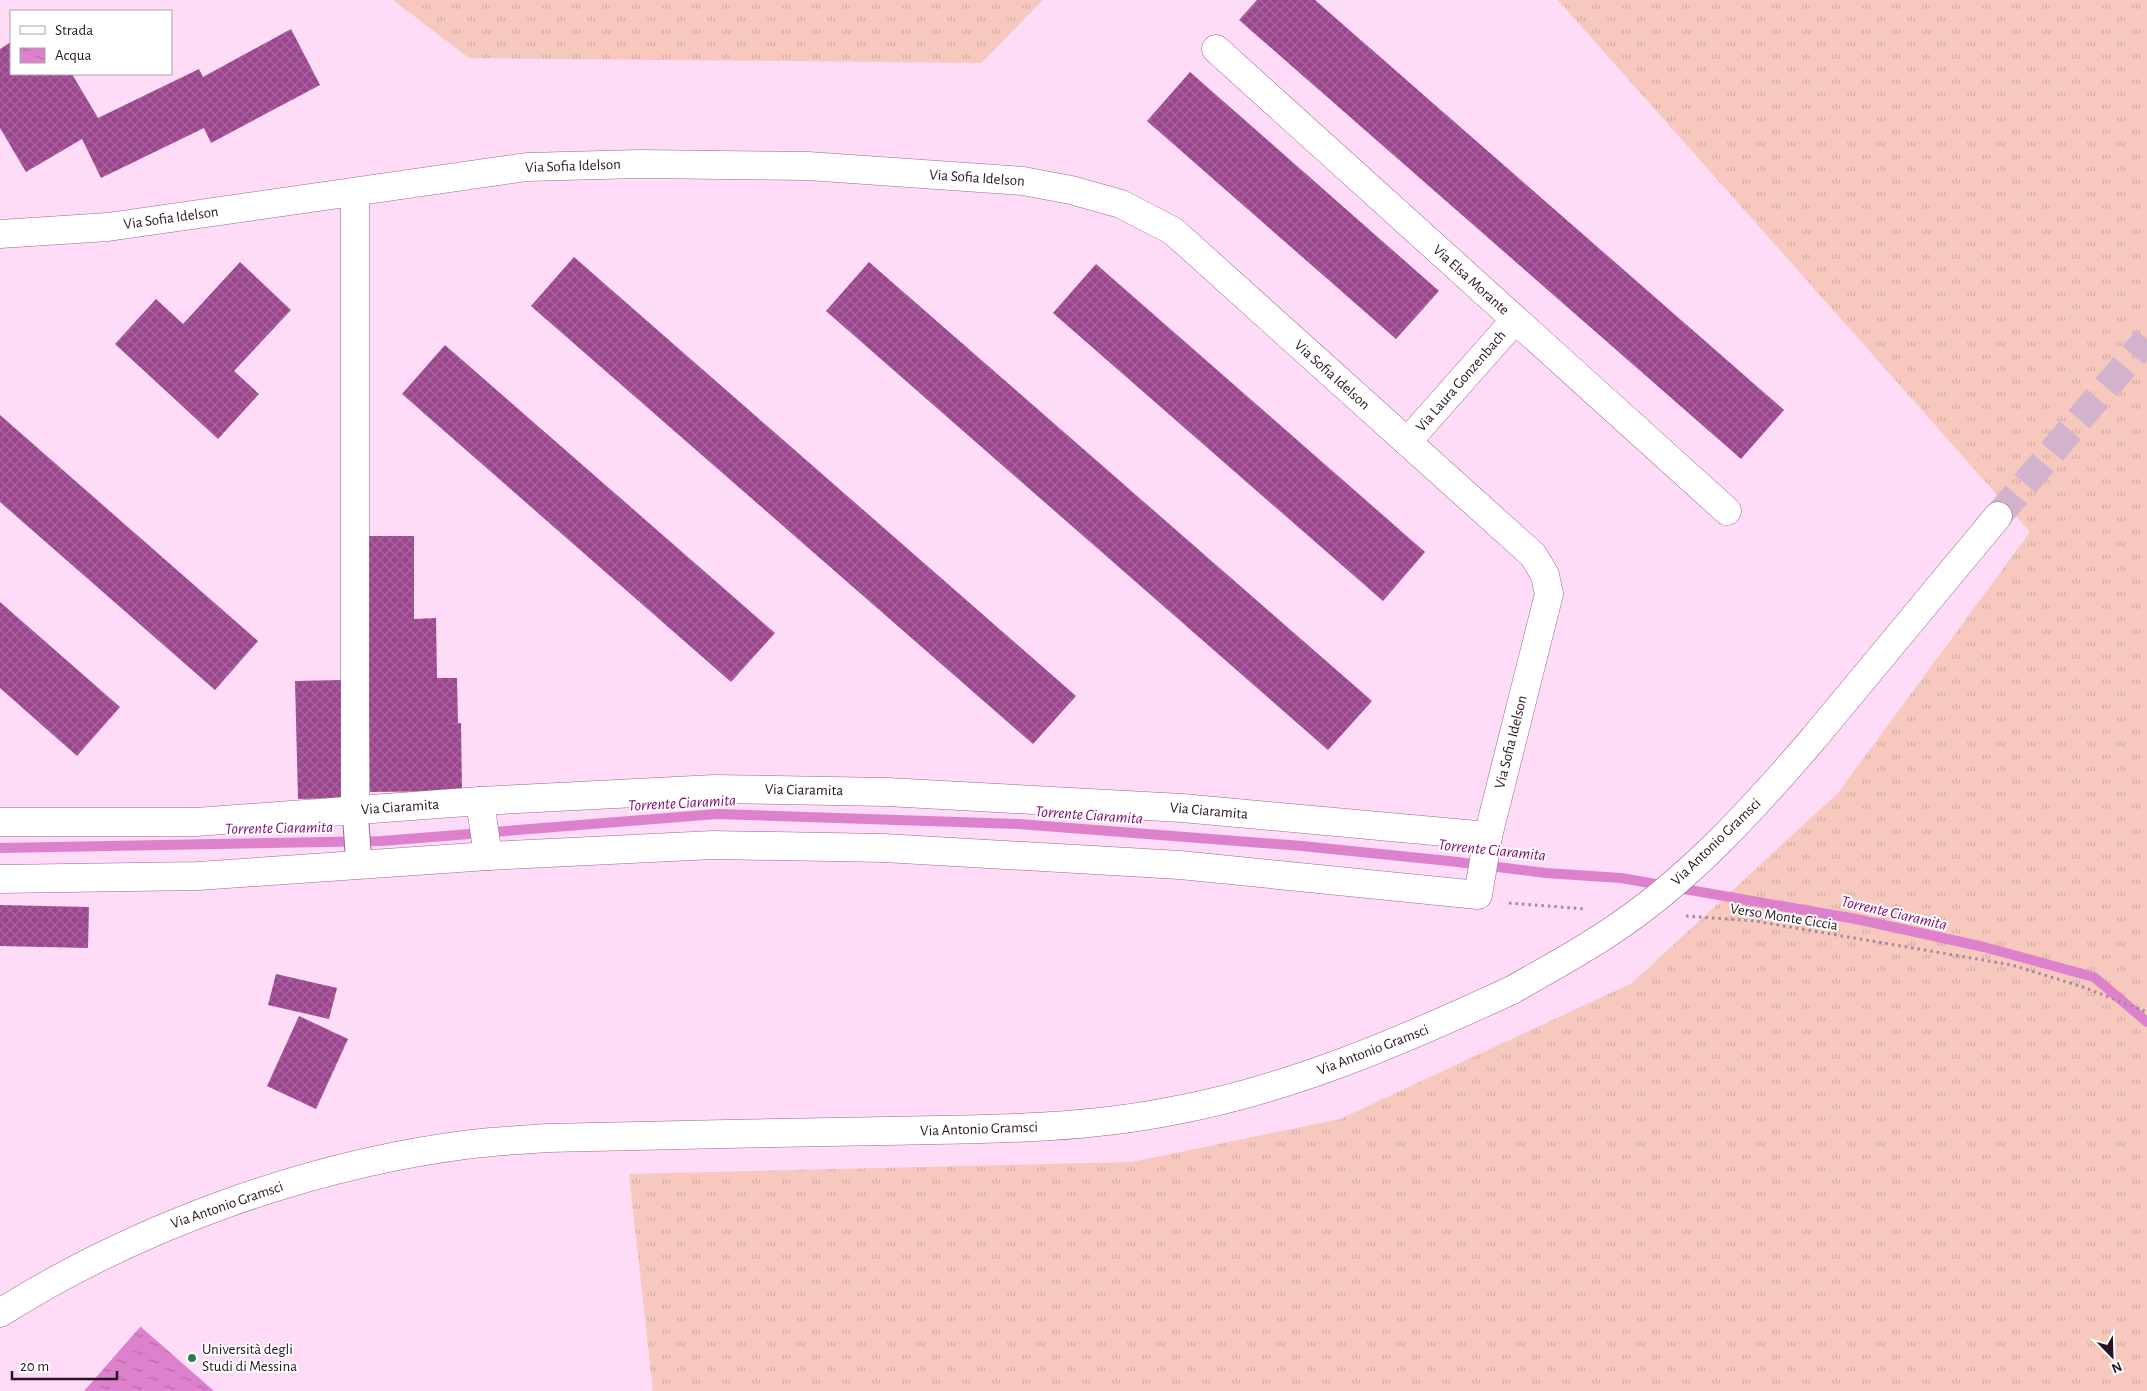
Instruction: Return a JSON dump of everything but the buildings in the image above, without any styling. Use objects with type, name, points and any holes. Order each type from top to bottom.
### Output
[{"type":"street","name":"Via Elsa Morante","points":[[1216,49],[1727,511]]},
{"type":"street","name":"Via Sofia Idelson","points":[[0,234],[108,227],[527,167],[639,164],[808,166],[1023,180],[1071,190],[1121,204],[1173,231],[1533,555],[1545,575],[1549,594],[1488,836],[1478,895]]},
{"type":"street","points":[[354,192],[355,810],[359,865]]},
{"type":"street","name":"Via Laura Gonzenbach","points":[[1407,442],[1515,320]]},
{"type":"street","name":"Via Antonio Gramsci","points":[[0,1313],[35,1291],[105,1254],[163,1227],[218,1207],[368,1163],[471,1144],[548,1138],[1028,1128],[1126,1119],[1174,1111],[1222,1099],[1328,1068],[1433,1026],[1512,990],[1611,932],[1672,884],[1696,864],[1763,797],[1998,516]]},
{"type":"street","name":"Via Ciaramita","points":[[0,822],[196,822],[480,801],[714,788],[887,792],[1182,808],[1488,836]]},
{"type":"street","points":[[480,801],[488,856]]},
{"type":"street","points":[[0,879],[198,876],[488,856],[713,845],[884,848],[1180,865],[1478,895]]},
{"type":"path","points":[[1478,895],[1502,903],[1589,909]]},
{"type":"path","name":"Verso Monte Ciccia","points":[[1677,915],[1755,921],[2012,965],[2084,987],[2147,1012]]},
{"type":"green space","points":[[393,0],[1043,0],[981,63],[469,58]]},
{"type":"green space","points":[[1558,0],[2147,0],[2147,1391],[653,1391],[629,1174],[1132,1162],[1340,1119],[1632,983],[1838,793],[2030,532]]},
{"type":"water","points":[[141,1327],[214,1391],[84,1391]]},
{"type":"waterway","name":"Torrente Ciaramita","points":[[0,848],[382,841],[717,814],[1019,824],[1302,846],[1546,873],[1621,878],[1856,919],[1984,947],[2094,977],[2147,1022]]},
{"type":"tunnel","points":[[1998,516],[2147,339]]},
{"type":"place","name":"Università degli Studi di Messina","points":[[192,1358]]}]
